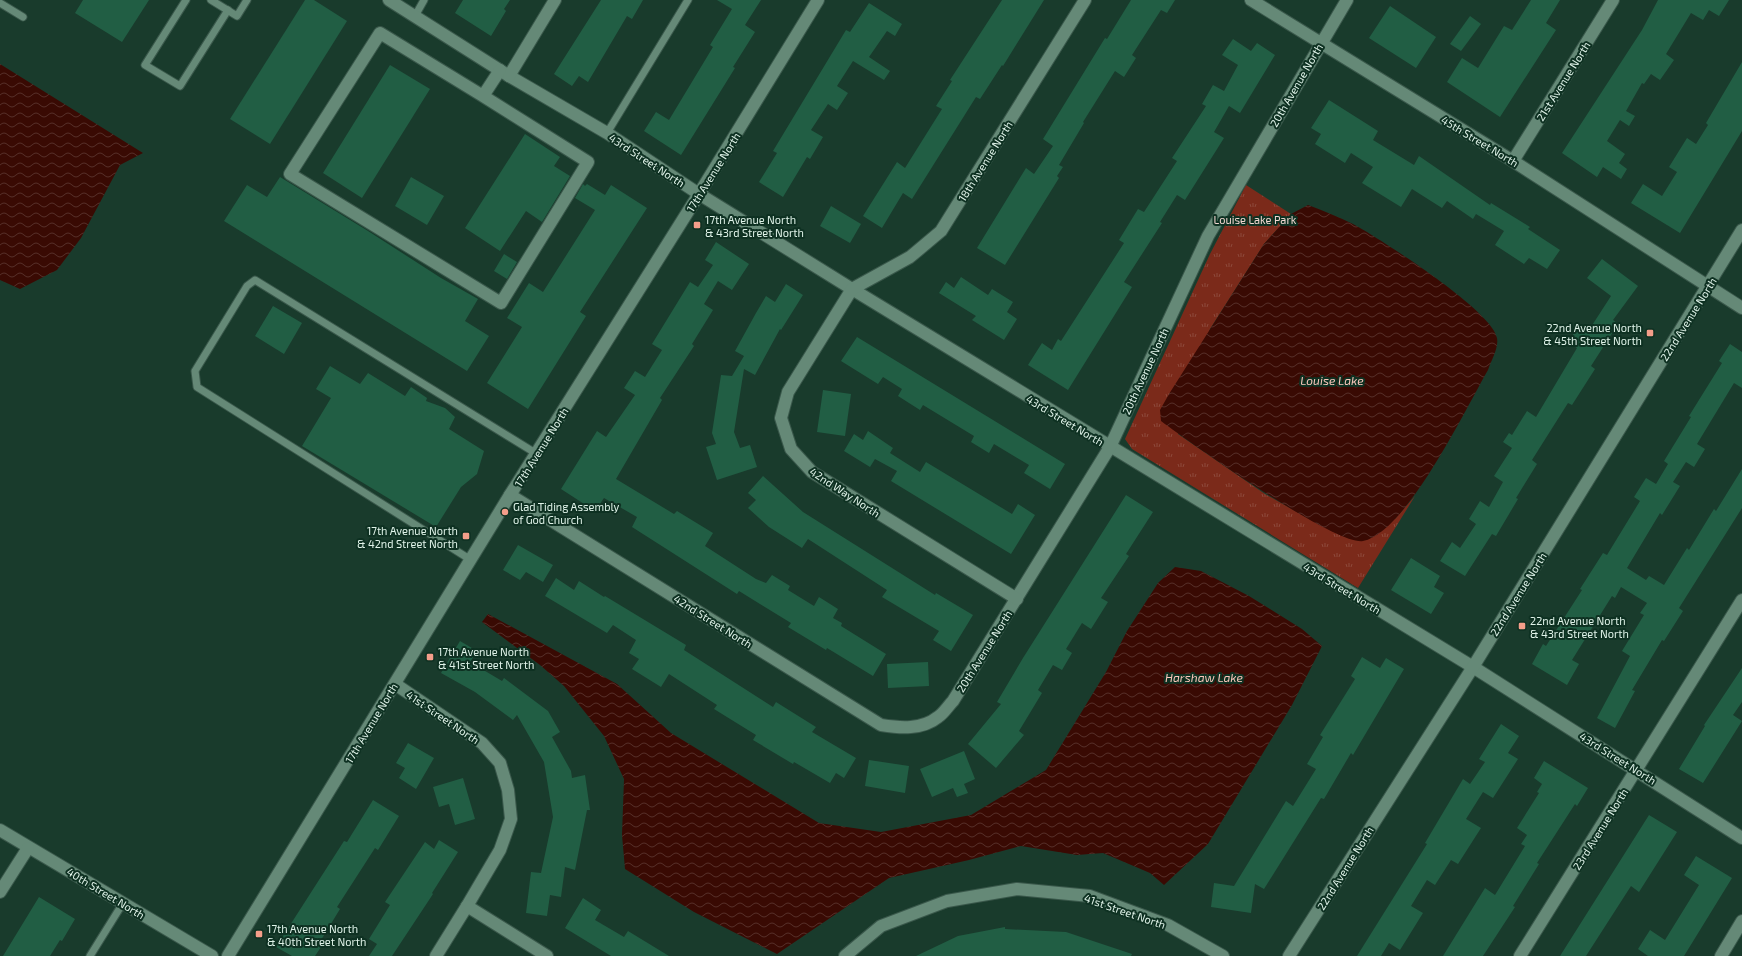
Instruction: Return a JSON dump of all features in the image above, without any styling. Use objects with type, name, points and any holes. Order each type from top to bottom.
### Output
[{"type":"street","name":"43rd Street North","points":[[389,0],[504,73],[607,133],[699,194],[852,289],[1473,667],[1742,838]]},
{"type":"street","points":[[483,96],[504,73],[555,0]]},
{"type":"street","name":"17th Avenue North","points":[[228,956],[510,495],[699,194],[818,0]]},
{"type":"street","name":"18th Avenue North","points":[[852,289],[910,257],[941,231],[1085,0]]},
{"type":"street","name":"45th Street North","points":[[1251,0],[1320,44],[1513,161],[1742,308]]},
{"type":"street","name":"20th Avenue North","points":[[922,725],[938,718],[953,701],[1110,447],[1208,236],[1347,0]]},
{"type":"street","name":"21st Avenue North","points":[[1513,161],[1613,0]]},
{"type":"street","points":[[380,33],[483,96],[588,162],[501,303],[290,174],[380,33]]},
{"type":"street","name":"22nd Avenue North","points":[[1289,956],[1473,667],[1742,230]]},
{"type":"street","name":"42nd Way North","points":[[852,289],[788,392],[781,418],[791,449],[812,472],[1017,599]]},
{"type":"street","name":"42nd Street North","points":[[510,495],[882,725],[902,728],[922,725]]},
{"type":"street","name":"23rd Avenue North","points":[[1520,956],[1742,600]]},
{"type":"street","name":"41st Street North","points":[[395,684],[482,743],[500,762],[508,790],[511,819],[500,850],[468,906]]},
{"type":"street","name":"40th Street North","points":[[0,830],[212,956]]},
{"type":"street","points":[[0,892],[28,848]]},
{"type":"street","name":"41st Street North","points":[[845,956],[881,926],[947,901],[1017,888],[1090,896],[1168,925],[1223,956]]},
{"type":"street","points":[[436,956],[468,906],[547,956]]},
{"type":"street","points":[[1721,956],[1742,921]]},
{"type":"lane","points":[[186,0],[145,65],[180,86],[228,10]]},
{"type":"lane","points":[[211,0],[237,16],[247,0]]},
{"type":"lane","points":[[415,16],[424,0]]},
{"type":"lane","points":[[607,133],[688,0]]},
{"type":"lane","points":[[0,3],[23,17]]},
{"type":"lane","points":[[471,560],[197,386],[195,371],[247,286],[255,280],[537,454]]},
{"type":"lane","points":[[90,956],[122,903]]},
{"type":"green space","name":"Louise Lake Park","points":[[1246,185],[1291,214],[1264,244],[1210,329],[1178,434],[1265,494],[1322,526],[1395,519],[1415,496],[1358,588],[1132,449],[1125,439],[1210,254]]},
{"type":"water","points":[[0,64],[143,153],[120,165],[81,238],[57,270],[20,289],[0,280]]},
{"type":"water","name":"Louise Lake","points":[[1308,205],[1353,224],[1409,259],[1457,294],[1476,311],[1491,326],[1497,338],[1496,350],[1488,370],[1450,439],[1416,493],[1398,516],[1380,533],[1363,541],[1347,538],[1294,511],[1230,470],[1161,421],[1160,410],[1169,394],[1264,244],[1291,214]]},
{"type":"water","name":"Harshaw Lake","points":[[1175,567],[1201,571],[1249,596],[1302,629],[1322,646],[1292,705],[1208,844],[1164,885],[1150,873],[1103,853],[1077,855],[1021,846],[969,860],[889,878],[777,954],[694,912],[625,869],[622,835],[624,779],[604,736],[564,686],[540,665],[482,622],[488,614],[617,684],[671,733],[819,823],[881,832],[971,815],[1046,770],[1106,672],[1127,631],[1158,583]]},
{"type":"building","points":[[83,0],[149,0],[122,42],[75,13]]},
{"type":"building","points":[[305,0],[314,0],[347,21],[270,144],[230,119]]},
{"type":"building","points":[[463,0],[510,0],[504,9],[506,11],[491,36],[455,13]]},
{"type":"building","points":[[601,0],[643,0],[632,19],[627,16],[588,82],[579,76],[572,86],[554,74]]},
{"type":"building","points":[[717,0],[761,0],[745,25],[755,32],[733,67],[735,68],[681,155],[644,131],[656,112],[669,120],[713,47],[710,45],[732,9]]},
{"type":"building","points":[[1002,0],[1044,0],[1003,66],[1002,65],[980,99],[976,97],[912,199],[903,193],[882,228],[863,216],[897,162],[905,168],[942,109],[936,106],[952,81],[950,80]]},
{"type":"building","points":[[1131,0],[1175,0],[1167,13],[1161,10],[1132,55],[1136,58],[1124,77],[1115,71],[1083,122],[1084,123],[1059,165],[1063,167],[1057,176],[1059,178],[1005,265],[977,248],[1026,168],[1034,174],[1053,146],[1043,139],[1105,38],[1107,39]]},
{"type":"building","points":[[1531,0],[1560,0],[1546,23],[1556,30],[1500,117],[1447,82],[1462,58],[1478,68],[1504,26],[1512,30]]},
{"type":"building","points":[[1658,0],[1729,0],[1719,16],[1709,10],[1703,20],[1691,13],[1666,54],[1674,60],[1660,80],[1651,74],[1644,84],[1642,83],[1626,111],[1635,116],[1629,126],[1620,120],[1607,141],[1625,154],[1619,163],[1627,169],[1621,179],[1603,167],[1597,177],[1562,153],[1642,30]]},
{"type":"building","points":[[869,3],[902,24],[895,36],[887,31],[869,57],[890,71],[884,80],[853,61],[837,86],[848,93],[837,110],[828,104],[811,130],[823,137],[810,159],[807,157],[783,197],[759,182],[777,153],[773,151],[846,30],[850,32]]},
{"type":"building","points":[[1390,6],[1436,37],[1416,68],[1369,38]]},
{"type":"building","points":[[1470,16],[1481,24],[1461,51],[1450,44]]},
{"type":"building","points":[[1233,39],[1251,51],[1257,43],[1275,55],[1240,113],[1229,106],[1214,132],[1224,138],[1185,200],[1177,195],[1160,222],[1162,223],[1124,282],[1132,287],[1068,390],[1028,365],[1042,343],[1052,350],[1058,339],[1061,341],[1124,243],[1119,240],[1138,209],[1144,212],[1177,161],[1172,158],[1206,106],[1202,104],[1213,85],[1224,91],[1238,65],[1222,55]]},
{"type":"building","points":[[1742,62],[1742,131],[1680,233],[1631,203],[1643,184],[1662,196],[1677,172],[1669,167],[1687,138],[1696,144],[1708,125],[1706,123]]},
{"type":"building","points":[[390,65],[430,89],[362,198],[323,173]]},
{"type":"building","points":[[1329,100],[1378,131],[1373,140],[1414,165],[1419,156],[1490,205],[1491,203],[1530,227],[1528,229],[1560,250],[1547,269],[1529,258],[1524,264],[1495,245],[1504,231],[1476,214],[1473,219],[1447,201],[1442,208],[1412,189],[1401,207],[1362,183],[1373,167],[1351,153],[1345,163],[1315,144],[1321,134],[1311,128]]},
{"type":"building","points":[[525,134],[560,157],[554,166],[570,176],[542,222],[526,211],[500,251],[465,228]]},
{"type":"building","points":[[280,177],[441,278],[478,299],[465,321],[489,336],[467,371],[224,221],[247,185],[267,197]]},
{"type":"building","points":[[411,177],[444,196],[427,225],[395,206]]},
{"type":"building","points":[[583,184],[585,186],[587,184],[605,195],[611,185],[647,208],[580,312],[586,316],[528,409],[487,383],[522,327],[507,318],[529,283],[543,292],[595,210],[575,198]]},
{"type":"building","points":[[831,206],[861,224],[850,243],[820,226]]},
{"type":"building","points":[[716,242],[749,264],[732,290],[718,281],[704,304],[713,310],[692,344],[694,346],[660,398],[662,400],[616,479],[674,514],[677,511],[713,533],[705,546],[756,579],[766,583],[772,575],[790,586],[788,590],[814,606],[819,597],[838,609],[833,618],[842,623],[841,626],[886,654],[873,676],[827,648],[826,650],[788,627],[791,623],[739,591],[737,594],[632,527],[637,517],[604,498],[595,511],[561,489],[597,431],[606,437],[635,395],[624,388],[635,371],[645,377],[662,350],[652,344],[690,282],[698,287],[713,265],[705,260]]},
{"type":"building","points":[[504,254],[517,262],[507,279],[494,271]]},
{"type":"building","points":[[1602,259],[1638,286],[1613,320],[1618,324],[1591,366],[1595,369],[1572,405],[1568,403],[1532,460],[1537,464],[1516,498],[1518,499],[1496,536],[1492,534],[1465,576],[1440,561],[1452,542],[1460,548],[1476,524],[1469,519],[1480,501],[1489,507],[1503,482],[1494,476],[1512,448],[1503,442],[1509,433],[1512,435],[1527,411],[1536,417],[1577,348],[1568,342],[1580,324],[1589,330],[1611,296],[1587,278]]},
{"type":"building","points":[[961,277],[988,295],[992,289],[1013,302],[1007,312],[1017,319],[1004,340],[972,320],[976,316],[939,293],[946,282],[954,288]]},
{"type":"building","points":[[786,284],[803,295],[781,330],[780,329],[755,375],[744,369],[734,432],[740,448],[750,445],[757,467],[717,480],[706,447],[716,444],[712,433],[721,375],[732,376],[744,356],[735,351],[756,313],[766,296],[775,302]]},
{"type":"building","points":[[273,306],[302,323],[284,354],[255,336]]},
{"type":"building","points":[[857,337],[1065,464],[1050,489],[1024,473],[1029,465],[994,444],[989,453],[971,442],[974,436],[923,405],[920,410],[898,396],[902,389],[883,377],[878,384],[841,361]]},
{"type":"building","points":[[1730,344],[1742,352],[1742,388],[1734,383],[1697,444],[1705,449],[1694,467],[1686,462],[1673,482],[1680,486],[1662,515],[1660,513],[1627,568],[1646,580],[1649,576],[1664,585],[1687,548],[1689,550],[1714,509],[1716,511],[1742,469],[1742,508],[1679,608],[1683,611],[1664,641],[1662,640],[1632,690],[1635,691],[1615,728],[1597,718],[1630,656],[1622,651],[1644,615],[1640,613],[1647,603],[1621,587],[1615,598],[1612,596],[1572,660],[1579,664],[1567,685],[1532,664],[1543,644],[1546,646],[1582,590],[1580,589],[1603,553],[1607,555],[1640,501],[1634,497],[1646,478],[1656,484],[1668,464],[1664,461],[1691,417],[1689,416],[1722,363],[1719,361]]},
{"type":"building","points":[[330,366],[360,384],[368,373],[405,396],[411,387],[427,398],[426,401],[445,408],[455,417],[449,429],[484,451],[477,474],[461,487],[436,527],[302,446],[331,398],[316,389]]},
{"type":"building","points":[[823,390],[851,394],[845,436],[817,432]]},
{"type":"building","points":[[868,431],[893,448],[890,453],[920,472],[926,462],[1012,514],[1018,504],[1035,515],[1011,554],[891,481],[897,471],[875,459],[870,467],[844,451],[854,434],[863,440]]},
{"type":"building","points":[[763,476],[803,512],[935,595],[936,593],[973,615],[951,651],[933,640],[939,631],[882,597],[887,590],[808,539],[802,548],[769,527],[748,508],[756,500],[748,493]]},
{"type":"building","points":[[1126,495],[1153,512],[1126,554],[1129,556],[1101,598],[1108,602],[1091,629],[1082,623],[1066,649],[1072,653],[1062,670],[1053,665],[1038,690],[1042,693],[1019,731],[1024,735],[996,768],[968,744],[1001,704],[997,702],[1023,658]]},
{"type":"building","points":[[518,545],[553,565],[543,582],[526,572],[520,580],[503,570]]},
{"type":"building","points":[[1411,558],[1440,576],[1434,587],[1444,593],[1431,614],[1391,590]]},
{"type":"building","points":[[556,578],[574,590],[579,581],[686,645],[684,650],[773,707],[776,702],[816,727],[812,732],[856,758],[844,778],[836,773],[830,783],[794,762],[793,764],[753,740],[756,735],[714,709],[717,705],[669,674],[661,687],[632,669],[639,659],[629,653],[636,640],[613,625],[607,633],[545,596]]},
{"type":"building","points":[[460,641],[477,651],[470,662],[502,681],[504,678],[548,711],[560,732],[552,737],[571,771],[572,778],[585,775],[590,810],[587,810],[575,870],[565,867],[561,897],[550,895],[547,916],[526,913],[531,872],[541,873],[553,817],[544,762],[517,715],[513,720],[475,692],[441,673]]},
{"type":"building","points":[[1362,657],[1380,668],[1386,658],[1404,669],[1353,755],[1351,753],[1324,799],[1321,798],[1264,889],[1255,884],[1251,913],[1211,907],[1214,883],[1234,886],[1286,801],[1293,806],[1316,769],[1307,764],[1323,737],[1320,735],[1355,679],[1351,676]]},
{"type":"building","points":[[928,662],[929,686],[888,688],[887,664]]},
{"type":"building","points":[[1742,668],[1742,702],[1733,715],[1742,721],[1703,783],[1679,769],[1705,726],[1704,725]]},
{"type":"building","points":[[1501,724],[1519,736],[1508,753],[1518,759],[1493,798],[1483,792],[1466,819],[1481,828],[1458,864],[1451,860],[1435,885],[1427,880],[1411,906],[1423,913],[1400,950],[1389,943],[1381,956],[1357,956],[1427,844],[1425,843],[1463,779],[1470,784],[1485,762],[1479,759]]},
{"type":"building","points":[[408,743],[434,758],[416,789],[399,778],[405,768],[396,763]]},
{"type":"building","points":[[964,751],[975,779],[964,784],[968,793],[957,797],[953,788],[932,797],[920,769]]},
{"type":"building","points":[[869,760],[909,766],[905,793],[865,786]]},
{"type":"building","points":[[1544,761],[1588,788],[1577,806],[1575,804],[1537,863],[1539,864],[1513,906],[1515,907],[1483,956],[1443,956],[1485,888],[1495,895],[1525,846],[1521,844],[1527,835],[1517,828],[1539,793],[1537,792],[1542,784],[1534,778]]},
{"type":"building","points":[[463,778],[475,819],[455,825],[449,804],[439,807],[433,787]]},
{"type":"building","points":[[373,800],[399,816],[378,850],[375,848],[337,907],[340,909],[318,945],[321,947],[315,956],[292,956],[276,947],[344,841],[347,842]]},
{"type":"building","points":[[1649,815],[1677,832],[1639,892],[1631,886],[1586,956],[1560,956]]},
{"type":"building","points":[[439,840],[458,852],[432,893],[433,894],[392,956],[369,956],[377,944],[369,939],[390,905],[385,902],[425,842],[434,849]]},
{"type":"building","points":[[1696,856],[1732,878],[1684,956],[1648,956],[1638,949],[1650,930],[1665,940],[1699,885],[1684,875]]},
{"type":"building","points":[[39,897],[75,919],[62,941],[60,940],[50,956],[3,956]]},
{"type":"building","points":[[583,898],[601,910],[595,920],[624,937],[628,931],[669,956],[611,956],[565,928]]},
{"type":"building","points":[[1005,927],[1005,929],[1066,932],[1132,954],[1131,956],[916,956],[958,936]]},
{"type":"place","name":"17th Avenue North & 43rd Street North","points":[[697,225]]},
{"type":"place","name":"22nd Avenue North & 45th Street North","points":[[1650,333]]},
{"type":"place","name":"Glad Tiding Assembly of God Church","points":[[505,512]]},
{"type":"place","name":"17th Avenue North & 42nd Street North","points":[[466,536]]},
{"type":"place","name":"22nd Avenue North & 43rd Street North","points":[[1522,626]]},
{"type":"place","name":"17th Avenue North & 41st Street North","points":[[430,657]]},
{"type":"place","name":"17th Avenue North & 40th Street North","points":[[259,934]]}]
